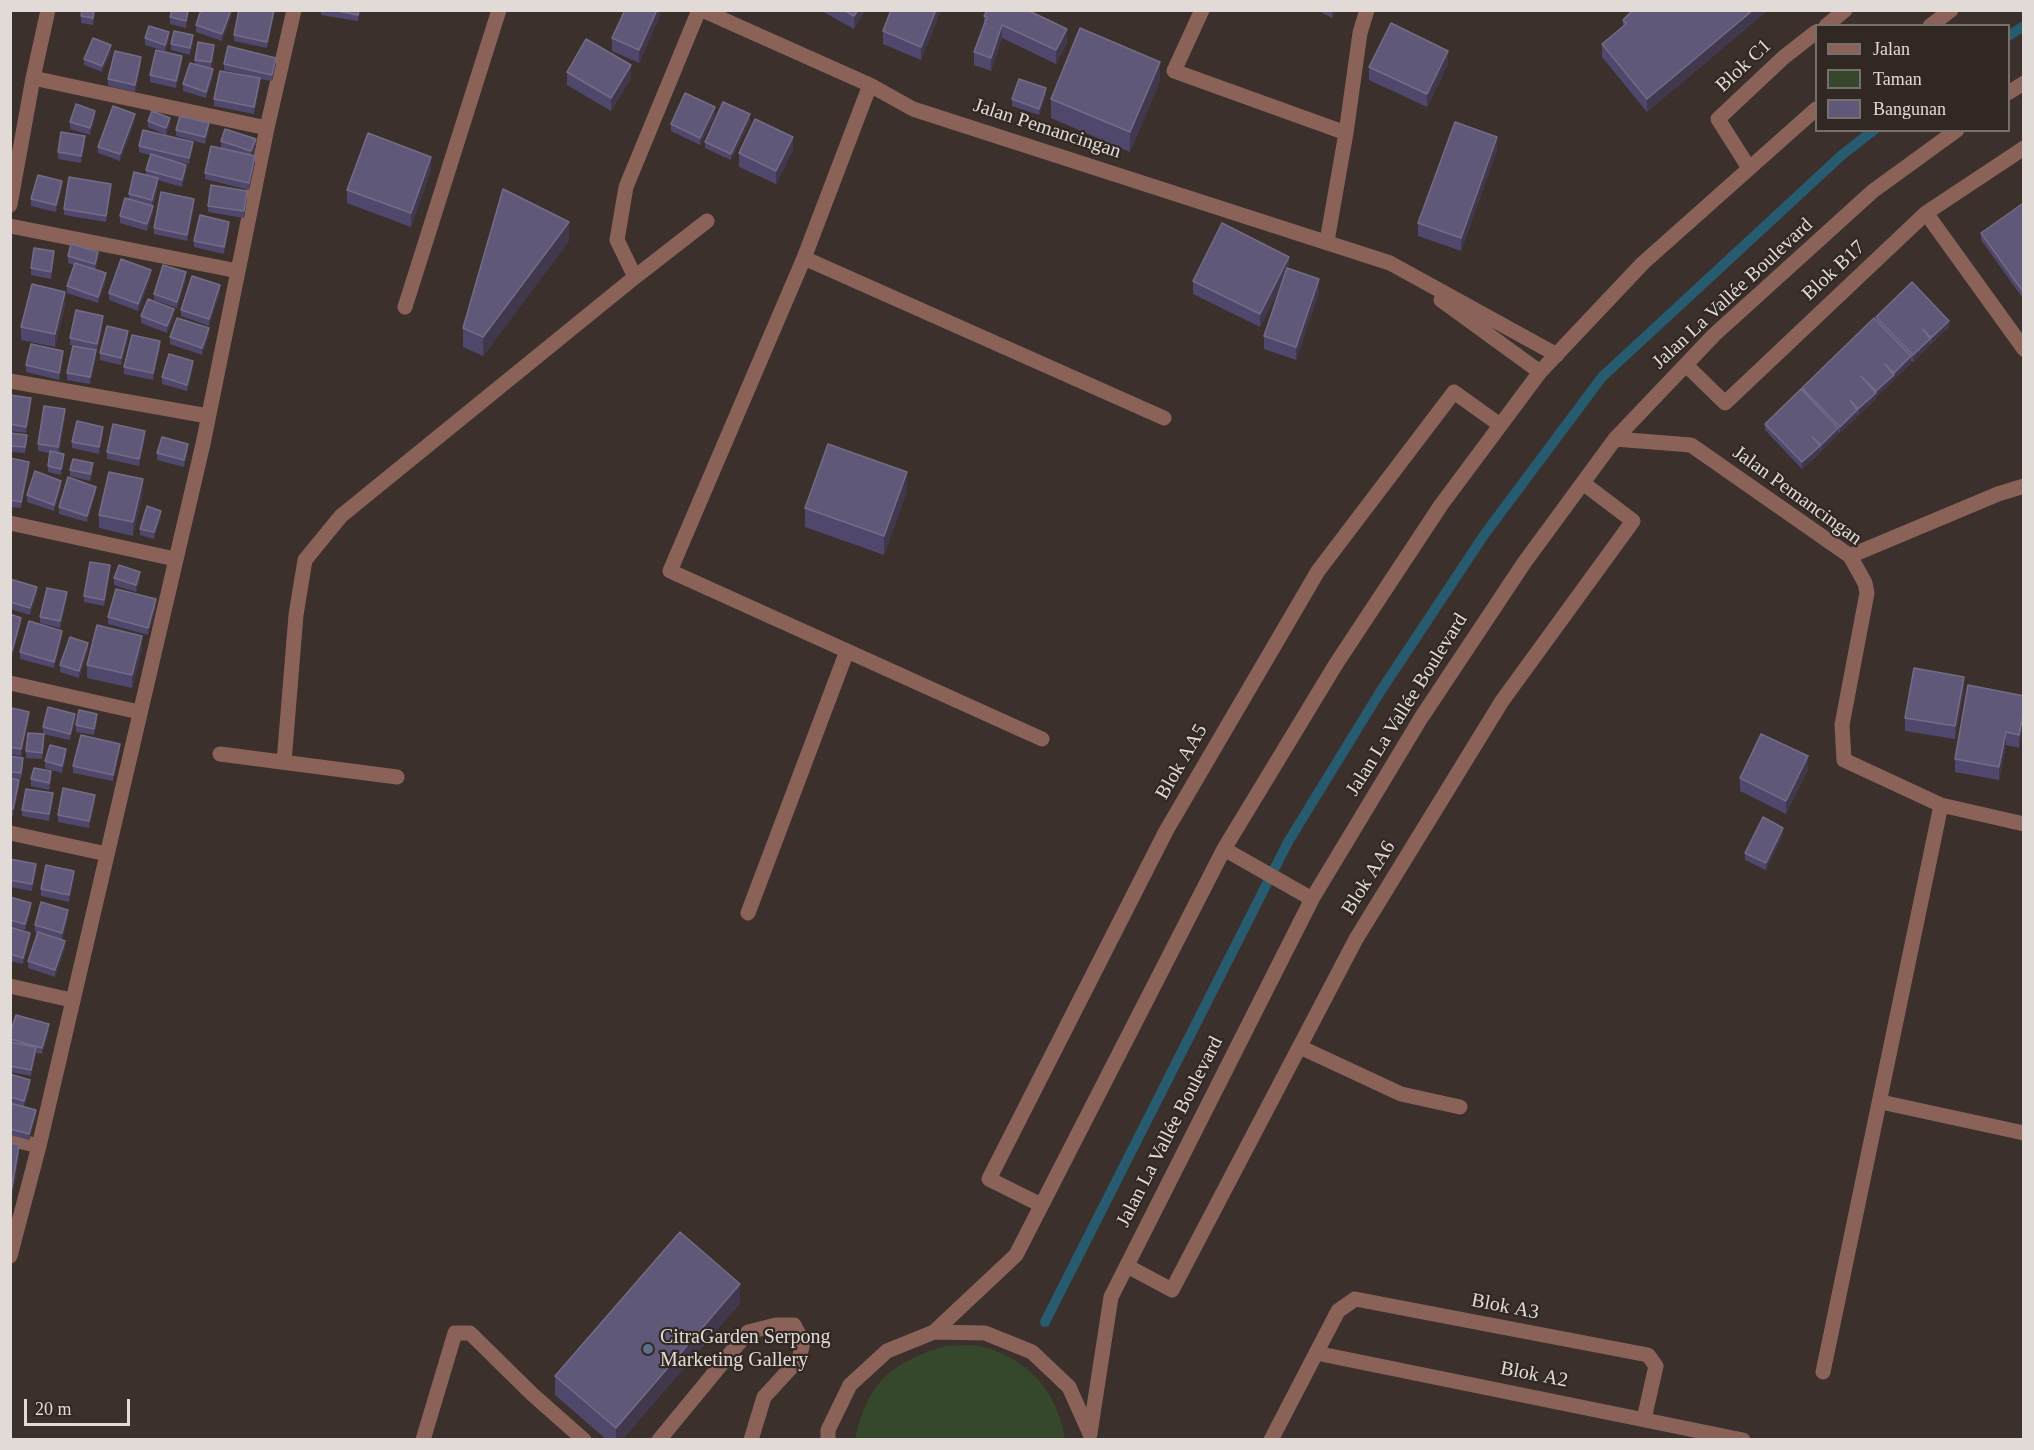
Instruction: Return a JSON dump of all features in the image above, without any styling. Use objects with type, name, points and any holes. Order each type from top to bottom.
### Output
[{"type":"street","points":[[10,204],[48,10]]},
{"type":"street","points":[[10,1256],[39,1146],[208,416],[267,128],[294,10]]},
{"type":"street","points":[[405,307],[499,10]]},
{"type":"street","points":[[635,277],[617,240],[626,187],[700,10]]},
{"type":"street","name":"Jalan Pemancingan","points":[[700,10],[870,85],[913,109],[1390,263],[1557,355]]},
{"type":"street","points":[[1202,10],[1174,71],[1346,133]]},
{"type":"street","points":[[1327,241],[1346,133],[1360,33],[1367,10]]},
{"type":"street","points":[[1828,24],[1845,10]]},
{"type":"street","points":[[1933,24],[1951,10]]},
{"type":"street","name":"Blok C1","points":[[1749,168],[1718,119],[1784,57],[1815,33]]},
{"type":"street","points":[[33,78],[267,128]]},
{"type":"street","points":[[2010,92],[2024,83]]},
{"type":"street","points":[[870,85],[804,258],[670,571],[1042,739]]},
{"type":"street","points":[[828,1440],[828,1430],[850,1385],[887,1351],[934,1332],[1016,1255],[1224,849],[1336,664],[1441,505],[1500,425],[1540,372],[1643,263],[1815,110]]},
{"type":"street","name":"Jalan La Vallée Boulevard","points":[[1090,1436],[1111,1297],[1312,899],[1421,718],[1524,562],[1615,439],[1714,334],[1873,191],[1954,132]]},
{"type":"street","name":"Blok B17","points":[[1686,365],[1725,403],[1926,213],[2024,148]]},
{"type":"street","points":[[1926,213],[2024,349]]},
{"type":"street","points":[[284,762],[296,615],[305,560],[341,516],[707,221]]},
{"type":"street","points":[[10,225],[238,271]]},
{"type":"street","points":[[804,258],[1164,418]]},
{"type":"street","name":"Jalan Pemancingan","points":[[1390,263],[1540,372]]},
{"type":"street","points":[[10,381],[208,416]]},
{"type":"street","name":"Blok AA5","points":[[1041,1205],[989,1179],[1166,831],[1312,581],[1454,392],[1500,425]]},
{"type":"street","name":"Jalan Pemancingan","points":[[1615,439],[1691,445],[1850,556],[1865,583],[1867,593],[1842,725],[1844,760],[1941,805],[2024,824]]},
{"type":"street","name":"Blok AA6","points":[[1127,1266],[1172,1290],[1356,939],[1502,701],[1633,521],[1583,483]]},
{"type":"street","points":[[1850,556],[1998,494],[2024,486]]},
{"type":"street","points":[[10,523],[175,559]]},
{"type":"street","points":[[748,913],[847,651]]},
{"type":"street","points":[[10,683],[139,712]]},
{"type":"street","points":[[220,754],[397,777]]},
{"type":"street","points":[[1823,1371],[1881,1102],[1941,805]]},
{"type":"street","points":[[10,833],[107,854]]},
{"type":"street","points":[[1224,849],[1312,899]]},
{"type":"street","points":[[10,986],[71,1000]]},
{"type":"street","points":[[1300,1047],[1401,1094],[1460,1107]]},
{"type":"street","points":[[1881,1102],[2024,1133]]},
{"type":"street","points":[[10,1139],[39,1146]]},
{"type":"street","name":"Blok A3","points":[[1316,1353],[1338,1311],[1355,1299],[1648,1356],[1656,1366],[1644,1419]]},
{"type":"street","points":[[659,1440],[748,1332],[776,1325],[794,1325],[803,1342],[799,1359],[764,1397],[751,1440]]},
{"type":"street","points":[[934,1332],[985,1333],[1032,1352],[1068,1387],[1090,1436]]},
{"type":"street","points":[[423,1440],[455,1333],[470,1333],[532,1394],[584,1440]]},
{"type":"street","points":[[1271,1440],[1316,1353]]},
{"type":"street","name":"Blok A2","points":[[1316,1353],[1743,1440]]},
{"type":"green space","points":[[945,1346],[983,1347],[1014,1360],[1027,1369],[1039,1380],[1056,1407],[1065,1439],[855,1439],[867,1403],[884,1378],[909,1360]]},
{"type":"building","points":[[82,10],[94,10],[93,18],[81,16]]},
{"type":"building","points":[[172,10],[188,10],[186,21],[170,17]]},
{"type":"building","points":[[201,10],[231,10],[222,34],[196,25]]},
{"type":"building","points":[[239,10],[274,10],[267,42],[234,35]]},
{"type":"building","points":[[333,10],[359,10],[358,15]]},
{"type":"building","points":[[625,10],[657,10],[639,50],[612,38]]},
{"type":"building","points":[[844,10],[858,10],[854,16]]},
{"type":"building","points":[[891,10],[936,10],[921,47],[883,31]]},
{"type":"building","points":[[987,10],[1027,10],[1067,29],[1056,50],[1002,25],[991,58],[974,52],[987,17],[984,16]]},
{"type":"building","points":[[1633,10],[1753,10],[1647,99],[1602,44],[1626,24],[1623,20]]},
{"type":"building","points":[[1391,23],[1448,51],[1427,94],[1369,67]]},
{"type":"building","points":[[149,26],[169,32],[165,45],[145,38]]},
{"type":"building","points":[[1080,28],[1160,62],[1130,132],[1051,99]]},
{"type":"building","points":[[174,31],[193,35],[190,48],[171,44]]},
{"type":"building","points":[[93,38],[111,45],[102,66],[84,59]]},
{"type":"building","points":[[586,39],[631,65],[611,98],[567,72]]},
{"type":"building","points":[[198,42],[214,45],[211,62],[195,60]]},
{"type":"building","points":[[228,46],[276,58],[272,75],[224,64]]},
{"type":"building","points":[[156,50],[182,56],[176,81],[150,75]]},
{"type":"building","points":[[115,51],[141,57],[135,85],[108,79]]},
{"type":"building","points":[[190,63],[213,69],[206,92],[183,84]]},
{"type":"building","points":[[220,71],[260,78],[254,107],[214,99]]},
{"type":"building","points":[[1019,79],[1046,88],[1039,109],[1012,99]]},
{"type":"building","points":[[685,93],[715,107],[700,138],[671,124]]},
{"type":"building","points":[[723,102],[750,114],[731,154],[705,142]]},
{"type":"building","points":[[76,104],[95,111],[90,128],[70,122]]},
{"type":"building","points":[[113,106],[135,114],[120,154],[98,147]]},
{"type":"building","points":[[152,111],[170,118],[166,128],[148,121]]},
{"type":"building","points":[[180,116],[209,123],[205,137],[176,130]]},
{"type":"building","points":[[755,119],[793,137],[776,171],[739,153]]},
{"type":"building","points":[[1455,122],[1497,137],[1461,238],[1418,223]]},
{"type":"building","points":[[225,129],[256,139],[251,151],[221,141]]},
{"type":"building","points":[[143,130],[193,142],[189,158],[139,146]]},
{"type":"building","points":[[61,132],[85,136],[81,156],[58,152]]},
{"type":"building","points":[[368,133],[431,157],[411,213],[347,190]]},
{"type":"building","points":[[211,146],[255,156],[249,183],[205,173]]},
{"type":"building","points":[[151,154],[186,165],[182,180],[146,170]]},
{"type":"building","points":[[134,172],[158,178],[152,200],[129,194]]},
{"type":"building","points":[[38,175],[62,181],[56,205],[31,199]]},
{"type":"building","points":[[69,177],[111,184],[106,216],[64,209]]},
{"type":"building","points":[[211,185],[247,191],[244,211],[208,206]]},
{"type":"building","points":[[503,189],[569,222],[483,337],[463,328]]},
{"type":"building","points":[[161,192],[194,199],[187,235],[154,228]]},
{"type":"building","points":[[125,198],[153,206],[147,224],[120,216]]},
{"type":"building","points":[[2022,204],[2024,206],[2024,293],[1981,233]]},
{"type":"building","points":[[200,215],[229,222],[224,247],[194,241]]},
{"type":"building","points":[[1222,223],[1289,257],[1260,314],[1193,281]]},
{"type":"building","points":[[71,244],[98,252],[95,264],[68,256]]},
{"type":"building","points":[[34,248],[54,251],[51,272],[31,268]]},
{"type":"building","points":[[121,259],[151,270],[138,304],[109,293]]},
{"type":"building","points":[[75,263],[106,273],[98,297],[67,286]]},
{"type":"building","points":[[163,265],[186,272],[177,302],[154,294]]},
{"type":"building","points":[[1287,268],[1319,279],[1296,347],[1264,336]]},
{"type":"building","points":[[192,276],[220,285],[209,319],[181,310]]},
{"type":"building","points":[[1912,282],[1949,321],[1931,338],[1923,329],[1930,339],[1913,355],[1876,317]]},
{"type":"building","points":[[32,284],[65,292],[55,334],[21,327]]},
{"type":"building","points":[[148,299],[174,309],[167,326],[141,316]]},
{"type":"building","points":[[76,310],[103,316],[97,344],[70,338]]},
{"type":"building","points":[[177,318],[209,328],[202,348],[170,337]]},
{"type":"building","points":[[1874,318],[1911,356],[1894,373],[1885,364],[1894,375],[1876,391],[1861,376],[1876,393],[1858,409],[1850,400],[1857,410],[1840,427],[1802,388]]},
{"type":"building","points":[[107,326],[128,331],[121,358],[100,353]]},
{"type":"building","points":[[132,335],[160,341],[153,373],[124,367]]},
{"type":"building","points":[[31,344],[63,351],[59,373],[26,365]]},
{"type":"building","points":[[73,346],[96,350],[90,377],[67,373]]},
{"type":"building","points":[[169,354],[193,361],[187,385],[162,377]]},
{"type":"building","points":[[1801,389],[1838,428],[1821,445],[1812,437],[1820,446],[1802,462],[1765,424]]},
{"type":"building","points":[[10,395],[31,398],[26,427],[10,424]]},
{"type":"building","points":[[44,406],[65,409],[58,447],[38,444]]},
{"type":"building","points":[[77,421],[103,427],[99,447],[72,442]]},
{"type":"building","points":[[113,424],[145,431],[139,459],[107,452]]},
{"type":"building","points":[[10,433],[27,435],[25,447],[10,446]]},
{"type":"building","points":[[162,437],[188,444],[184,460],[157,453]]},
{"type":"building","points":[[828,444],[907,472],[884,536],[805,508]]},
{"type":"building","points":[[50,451],[64,454],[61,469],[48,466]]},
{"type":"building","points":[[10,458],[29,462],[21,502],[10,500]]},
{"type":"building","points":[[73,459],[93,463],[90,474],[70,470]]},
{"type":"building","points":[[35,471],[61,481],[54,505],[27,495]]},
{"type":"building","points":[[109,472],[143,479],[133,522],[99,515]]},
{"type":"building","points":[[68,477],[96,487],[87,516],[59,507]]},
{"type":"building","points":[[147,506],[161,511],[154,532],[140,529]]},
{"type":"building","points":[[90,562],[110,565],[104,600],[84,596]]},
{"type":"building","points":[[119,565],[140,572],[136,585],[114,578]]},
{"type":"building","points":[[10,579],[37,587],[30,608],[10,602]]},
{"type":"building","points":[[47,588],[67,592],[60,621],[40,617]]},
{"type":"building","points":[[116,589],[156,599],[148,628],[108,617]]},
{"type":"building","points":[[10,614],[21,618],[12,651],[10,651]]},
{"type":"building","points":[[29,621],[62,631],[54,662],[20,652]]},
{"type":"building","points":[[97,625],[142,636],[132,675],[87,665]]},
{"type":"building","points":[[70,637],[88,643],[79,671],[60,665]]},
{"type":"building","points":[[1914,668],[1964,677],[1955,726],[1905,718]]},
{"type":"building","points":[[1968,685],[2024,696],[2019,735],[2006,732],[1999,767],[1955,759]]},
{"type":"building","points":[[48,707],[75,714],[70,734],[43,727]]},
{"type":"building","points":[[12,708],[29,712],[21,749],[10,747]]},
{"type":"building","points":[[79,710],[97,714],[94,729],[76,725]]},
{"type":"building","points":[[28,733],[44,734],[42,753],[26,751]]},
{"type":"building","points":[[1761,734],[1808,756],[1786,801],[1740,778]]},
{"type":"building","points":[[81,735],[120,744],[113,775],[73,766]]},
{"type":"building","points":[[50,745],[66,749],[62,766],[45,761]]},
{"type":"building","points":[[10,756],[23,758],[21,773],[10,772]]},
{"type":"building","points":[[34,768],[51,771],[49,783],[31,779]]},
{"type":"building","points":[[10,778],[19,780],[13,809],[10,809]]},
{"type":"building","points":[[63,788],[95,795],[89,821],[58,815]]},
{"type":"building","points":[[26,789],[53,793],[49,814],[22,810]]},
{"type":"building","points":[[1763,817],[1783,828],[1766,863],[1745,853]]},
{"type":"building","points":[[10,859],[36,864],[32,884],[10,880]]},
{"type":"building","points":[[46,865],[74,871],[69,895],[41,889]]},
{"type":"building","points":[[10,897],[31,903],[25,924],[10,920]]},
{"type":"building","points":[[41,902],[68,910],[62,933],[35,925]]},
{"type":"building","points":[[10,927],[30,933],[23,958],[10,954]]},
{"type":"building","points":[[38,932],[65,941],[55,970],[28,961]]},
{"type":"building","points":[[16,1015],[49,1024],[42,1048],[10,1039]]},
{"type":"building","points":[[10,1042],[36,1047],[31,1070],[10,1066]]},
{"type":"building","points":[[10,1074],[30,1080],[24,1101],[10,1097]]},
{"type":"building","points":[[10,1103],[36,1110],[29,1134],[10,1129]]},
{"type":"building","points":[[10,1143],[19,1145],[10,1199]]},
{"type":"building","name":"CitraGarden Serpong Marketing Gallery","points":[[680,1232],[740,1284],[616,1428],[555,1376]]},
{"type":"waterway","points":[[2010,35],[2024,26]]},
{"type":"waterway","points":[[1045,1322],[1288,842],[1380,692],[1484,535],[1602,377],[1843,154],[1871,132]]},
{"type":"place","name":"CitraGarden Serpong Marketing Gallery","points":[[648,1349]]}]
